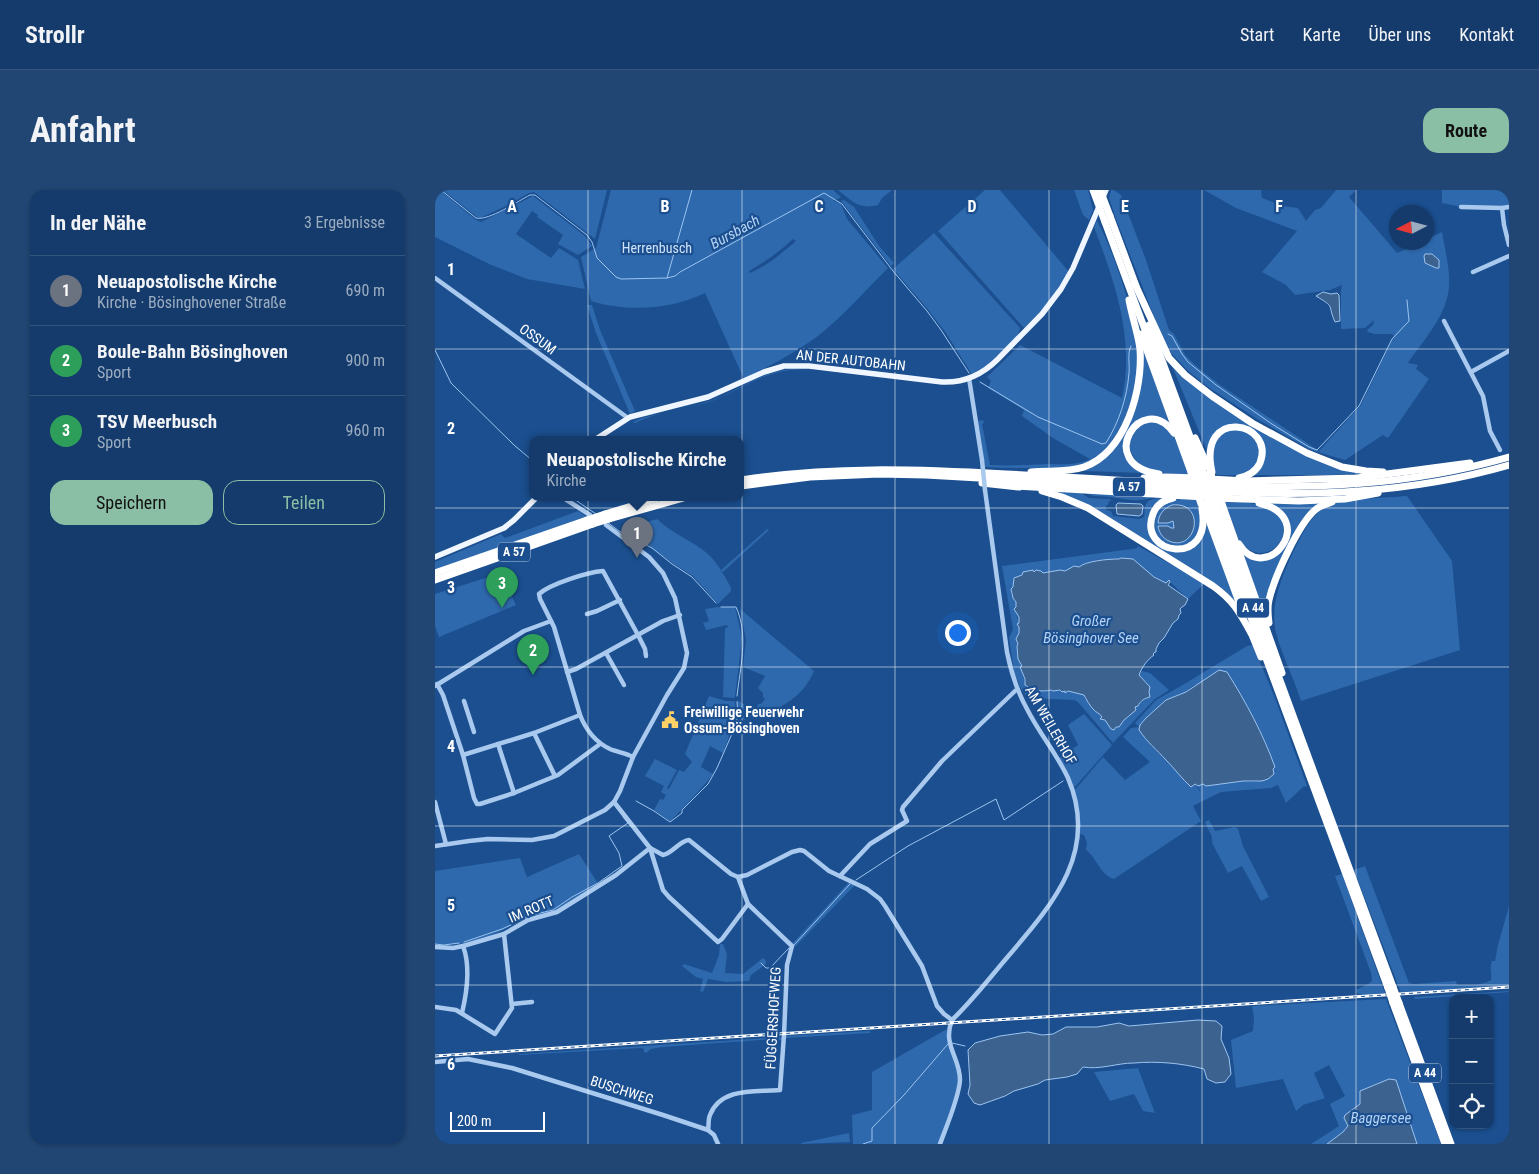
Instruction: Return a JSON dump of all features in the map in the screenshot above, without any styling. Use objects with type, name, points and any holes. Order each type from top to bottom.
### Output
[{"type":"highway","name":"A 44","points":[[1093,190],[1134,282],[1176,397],[1203,454],[1203,472]]},
{"type":"highway","name":"A 44","points":[[1100,190],[1116,252],[1203,472],[1210,504],[1284,707],[1391,988]]},
{"type":"highway","points":[[1015,474],[1073,470],[1098,460],[1118,438],[1132,408],[1139,376],[1139,341],[1116,252]]},
{"type":"highway","points":[[1134,282],[1169,358],[1185,375],[1218,400],[1253,423],[1316,457],[1342,466],[1366,471],[1405,472]]},
{"type":"highway","points":[[1129,300],[1181,444]]},
{"type":"highway","points":[[1184,478],[1151,473],[1133,463],[1126,447],[1126,439],[1133,427],[1145,420],[1153,419],[1167,424],[1203,472],[1215,484],[1200,536],[1187,548],[1179,550],[1163,546],[1152,532],[1151,521],[1154,511],[1165,500],[1187,497]]},
{"type":"highway","points":[[1229,480],[1245,477],[1252,473],[1258,466],[1261,458],[1262,449],[1260,442],[1255,435],[1244,428],[1229,428],[1217,435],[1210,448],[1209,456],[1197,488],[1231,529],[1242,548],[1248,553],[1261,557],[1274,554],[1280,550],[1286,538],[1286,524],[1279,513],[1265,504],[1241,499]]},
{"type":"highway","name":"A 57","points":[[744,480],[821,471],[879,468],[1256,487],[1313,486],[1373,483],[1413,478],[1509,457]]},
{"type":"highway","points":[[1115,480],[1158,477],[1247,481],[1332,480],[1372,477],[1500,459]]},
{"type":"highway","name":"A 57","points":[[744,486],[833,476],[879,474],[1280,494],[1328,494],[1392,488],[1449,479],[1509,464]]},
{"type":"highway","points":[[931,476],[939,480],[1015,486],[1187,497],[1287,501],[1339,499],[1375,495],[1392,488]]},
{"type":"highway","points":[[1015,486],[1062,497],[1087,508],[1110,522],[1222,593],[1236,606],[1251,633]]},
{"type":"highway","points":[[1271,641],[1268,602],[1289,551],[1303,524],[1315,510],[1339,499]]},
{"type":"highway","name":"A 57","points":[[607,519],[652,501]]},
{"type":"highway","name":"A 57","points":[[435,573],[590,520],[607,519],[672,501]]},
{"type":"highway","name":"A 44","points":[[1210,504],[1292,712],[1445,1144]]},
{"type":"highway","points":[[1210,504],[1251,633],[1271,682],[1284,707]]},
{"type":"highway","name":"A 57","points":[[435,580],[590,520]]},
{"type":"highway","points":[[1231,529],[1271,641],[1291,701],[1292,712]]},
{"type":"highway","name":"A 44","points":[[1396,1003],[1451,1144]]},
{"type":"main road","points":[[969,378],[990,366],[1054,301],[1073,268],[1106,190]]},
{"type":"main road","name":"AN DER AUTOBAHN","points":[[601,436],[628,418],[708,397],[760,374],[784,366],[809,366],[942,382],[953,382],[969,378]]},
{"type":"main road","points":[[435,557],[504,528],[533,501]]},
{"type":"street","points":[[1461,207],[1509,207]]},
{"type":"street","points":[[1502,208],[1509,245]]},
{"type":"street","points":[[1473,272],[1509,256]]},
{"type":"street","name":"OSSUM","points":[[435,278],[628,418]]},
{"type":"street","points":[[1444,321],[1483,396],[1490,431],[1500,450]]},
{"type":"street","points":[[1471,372],[1509,351]]},
{"type":"street","name":"AM WEILERHOF","points":[[954,1018],[1029,932],[1053,900],[1063,885],[1072,864],[1078,835],[1076,804],[1067,777],[1027,710],[1017,690],[1011,670],[969,378]]},
{"type":"street","points":[[567,501],[590,520]]},
{"type":"street","points":[[435,846],[488,839],[543,839],[565,831],[596,815],[614,802],[633,757],[667,694],[683,672],[687,648],[680,615],[672,591],[656,565],[607,519]]},
{"type":"street","points":[[633,757],[600,744],[590,734],[580,716],[551,620],[539,594],[576,577],[603,571],[645,649],[645,656]]},
{"type":"street","points":[[587,614],[620,600]]},
{"type":"street","points":[[567,672],[576,669],[663,621],[680,615]]},
{"type":"street","points":[[551,620],[524,631],[436,685],[446,703],[463,755],[468,780],[477,804],[514,793],[555,776],[600,744]]},
{"type":"street","points":[[606,653],[624,685]]},
{"type":"street","points":[[840,876],[870,844],[907,821],[902,810],[903,806],[942,761],[1015,691]]},
{"type":"street","points":[[464,701],[475,732]]},
{"type":"street","points":[[463,755],[534,733],[580,716]]},
{"type":"street","points":[[534,733],[555,776]]},
{"type":"street","points":[[498,744],[514,793]]},
{"type":"street","points":[[435,802],[446,844]]},
{"type":"street","points":[[614,802],[650,848],[656,852],[665,855],[683,841],[689,840],[731,874],[738,877],[747,875],[792,852],[800,850],[829,871],[867,889],[885,906],[922,966],[937,1006],[944,1014],[954,1018],[950,1029],[949,1043],[958,1068],[960,1083],[941,1144]]},
{"type":"street","points":[[650,848],[663,890],[718,942],[722,940],[748,904],[738,877]]},
{"type":"street","name":"IM ROTT","points":[[435,947],[453,948],[463,946],[504,934],[528,920],[557,912],[610,880],[650,848]]},
{"type":"street","name":"FÜGGERSHOFWEG","points":[[708,1130],[710,1115],[726,1097],[737,1093],[780,1090],[787,965],[792,946],[748,904]]},
{"type":"street","points":[[435,1007],[449,1008],[462,1013],[495,1034],[512,1008],[504,934]]},
{"type":"street","points":[[462,1013],[466,995],[467,974],[467,960],[463,946]]},
{"type":"street","points":[[512,1004],[531,1002]]},
{"type":"street","name":"BUSCHWEG","points":[[435,1062],[468,1059],[512,1068],[708,1130]]},
{"type":"street","points":[[708,1130],[714,1135],[718,1144]]},
{"type":"green space","points":[[435,190],[440,190],[481,222],[533,196],[585,236],[592,246],[578,255],[558,244],[563,235],[537,217],[538,215],[532,211],[516,234],[551,258],[559,248],[578,260],[585,289],[527,279],[489,264],[435,237]]},
{"type":"green space","points":[[443,190],[607,190],[595,239],[534,192],[480,218]]},
{"type":"green space","name":"Herrenbusch","points":[[611,190],[833,190],[841,197],[833,200],[841,204],[847,219],[888,268],[845,312],[818,336],[791,354],[744,379],[705,293],[692,299],[663,306],[633,308],[605,305],[591,301],[581,257],[596,248]],"holes":[[[793,239],[796,241],[768,263],[750,273],[749,271]]]},
{"type":"green space","points":[[838,190],[892,190],[882,198],[878,205],[865,206],[856,204]]},
{"type":"green space","points":[[985,190],[1000,190],[1069,272],[1049,302],[1024,328],[938,231]]},
{"type":"green space","points":[[1074,190],[1088,190],[1093,210],[1089,220],[1083,215]]},
{"type":"green space","points":[[1111,190],[1121,195],[1146,260],[1169,330],[1174,334],[1185,355],[1220,385],[1319,451],[1361,405],[1394,336],[1392,334],[1368,332],[1367,330],[1373,325],[1374,320],[1365,328],[1341,329],[1342,285],[1330,290],[1295,295],[1286,285],[1262,272],[1297,231],[1236,208],[1204,190],[1261,190],[1262,198],[1283,206],[1298,208],[1306,221],[1315,210],[1321,208],[1336,190],[1356,190],[1349,197],[1389,244],[1389,250],[1394,250],[1397,253],[1404,250],[1434,250],[1434,236],[1442,232],[1449,271],[1448,294],[1437,322],[1408,363],[1418,365],[1416,369],[1429,379],[1388,438],[1383,435],[1345,460],[1311,450],[1257,419],[1208,387],[1187,370],[1172,354],[1162,337],[1109,198]]},
{"type":"green space","points":[[1442,190],[1509,190],[1509,207],[1461,207],[1442,203]]},
{"type":"green space","points":[[844,200],[854,207],[879,246],[894,263],[891,266],[841,201]]},
{"type":"green space","points":[[1097,220],[1124,287],[1137,343],[1137,377],[1127,413],[1119,431],[1104,451],[1092,461],[1077,467],[985,467],[978,421],[983,420],[984,423],[982,424],[990,465],[1068,464],[1090,459],[1053,438],[1022,416],[1024,410],[988,388],[991,381],[987,377],[1020,345],[1122,398],[1126,354],[1121,311],[1116,290],[1094,227]]},
{"type":"green space","points":[[934,233],[1020,328],[1018,336],[987,365],[972,374],[946,333],[893,269]]},
{"type":"green space","points":[[587,305],[592,305],[600,330],[635,411],[630,414],[596,333]]},
{"type":"green space","points":[[1141,343],[1170,425],[1165,421],[1137,421],[1124,450],[1144,473],[1083,471],[1083,469],[1102,459],[1130,419]]},
{"type":"green space","points":[[1170,361],[1205,392],[1308,455],[1367,473],[1217,475]]},
{"type":"green space","points":[[794,369],[807,371],[788,370],[779,372],[752,382],[718,399],[689,407],[723,396],[757,379],[775,372]]},
{"type":"green space","points":[[667,412],[635,423],[633,422],[642,418]]},
{"type":"green space","points":[[1150,422],[1161,424],[1174,436],[1189,474],[1156,471],[1146,468],[1135,460],[1130,448],[1131,437],[1139,426]]},
{"type":"green space","points":[[1052,491],[1081,493],[1089,498],[1110,499],[1111,501],[1106,505],[1106,510],[1111,511],[1113,516],[1139,519],[1144,517],[1147,502],[1165,498],[1150,517],[1161,546],[1190,548],[1205,520],[1238,605],[1209,582]]},
{"type":"green space","points":[[1086,493],[1153,497],[1131,500],[1095,496]]},
{"type":"green space","points":[[1407,496],[1452,561],[1460,650],[1301,701],[1276,633],[1274,611],[1278,589],[1304,530],[1316,514],[1334,503]]},
{"type":"green space","points":[[1182,499],[1197,500],[1201,524],[1195,537],[1188,544],[1179,546],[1162,540],[1156,533],[1154,525],[1157,514],[1162,508],[1168,503]]},
{"type":"green space","points":[[1224,501],[1256,504],[1273,511],[1281,519],[1284,529],[1282,538],[1277,546],[1269,551],[1259,553],[1249,550],[1239,540],[1230,521]]},
{"type":"green space","points":[[1321,502],[1294,537],[1265,615],[1242,553],[1273,556],[1289,530],[1267,503]]},
{"type":"green space","points":[[578,511],[587,517],[435,571],[435,562],[501,534],[505,538]]},
{"type":"green space","points":[[657,519],[669,529],[703,550],[719,567],[731,591],[718,604],[693,576],[645,543],[626,533],[633,526]]},
{"type":"green space","points":[[767,529],[769,530],[723,572],[721,570]]},
{"type":"green space","points":[[1138,546],[1205,583],[1188,599],[1169,581],[1166,583],[1141,567],[1119,559],[1093,562],[1065,571],[1060,570],[1049,573],[1034,572],[1032,570],[1023,572],[1013,586],[1011,593],[1016,602],[1019,623],[1017,646],[1022,667],[1020,668],[1026,686],[1036,690],[1070,692],[1084,695],[1095,711],[1100,713],[1101,720],[1115,728],[1119,727],[1135,707],[1150,695],[1146,682],[1139,675],[1142,671],[1150,673],[1169,690],[1155,699],[1113,743],[1078,702],[1074,700],[1028,698],[1021,689],[1014,672],[1009,638],[1013,629],[1002,566],[1132,549]]},
{"type":"green space","points":[[501,573],[516,605],[439,637],[435,626],[435,594]]},
{"type":"green space","points":[[735,607],[742,638],[735,697],[733,698],[723,697],[725,628],[728,627],[727,625],[706,630],[703,623],[709,621],[705,609]]},
{"type":"green space","points":[[740,609],[814,671],[806,686],[796,696],[769,713],[756,709],[758,704],[761,704],[765,699],[763,693],[758,688],[765,676],[743,667],[746,640]]},
{"type":"green space","points":[[1253,645],[1275,698],[1307,786],[1303,787],[1286,803],[1278,785],[1271,788],[1221,792],[1193,806],[1201,821],[1114,879],[1109,877],[1086,850],[1087,843],[1084,835],[1080,834],[1080,818],[1074,791],[1103,757],[1125,780],[1150,762],[1123,737],[1131,728],[1139,727],[1135,723],[1156,700],[1247,646]],"holes":[[[1227,672],[1262,735],[1275,767],[1256,782],[1243,781],[1206,786],[1203,784],[1198,786],[1201,793],[1195,784],[1191,787],[1151,746],[1140,727],[1146,718],[1166,700]]]},
{"type":"green space","points":[[709,696],[726,701],[735,701],[736,717],[723,753],[710,746],[701,767],[713,774],[670,821],[654,810],[660,799],[663,800],[666,795],[661,792],[664,786],[645,776],[655,759],[677,770],[667,788],[669,789],[679,770],[684,772],[692,762],[685,754]]},
{"type":"green space","points":[[737,700],[752,709],[745,720],[738,717]]},
{"type":"green space","points":[[1084,714],[1112,745],[1074,788],[1059,758],[1078,745],[1068,725]]},
{"type":"green space","points":[[1209,820],[1215,831],[1235,827],[1238,829],[1243,846],[1269,897],[1261,901],[1242,866],[1228,873],[1212,843],[1212,837],[1205,822]]},
{"type":"green space","points":[[579,854],[599,885],[556,911],[527,918],[491,936],[460,944],[435,945],[435,871],[520,858],[527,877]]},
{"type":"green space","points":[[1365,866],[1409,983],[1456,981],[1457,985],[1470,985],[1491,980],[1491,964],[1492,961],[1495,961],[1509,906],[1509,985],[1401,993],[1354,870]]},
{"type":"green space","points":[[1342,874],[1385,993],[1362,995],[1357,993],[1356,990],[1372,980],[1335,876]]},
{"type":"green space","points":[[849,882],[855,885],[795,947],[792,944]]},
{"type":"green space","points":[[720,944],[723,944],[727,954],[725,973],[743,974],[763,958],[766,964],[751,975],[749,981],[726,982],[708,979],[703,992],[700,991],[703,979],[696,977],[682,966],[684,964],[712,973],[719,955]]},
{"type":"green space","points":[[1509,991],[1482,994],[1462,994]]},
{"type":"green space","points":[[1449,995],[1449,996],[1415,999],[1414,997]]},
{"type":"green space","points":[[1386,999],[1441,1144],[1417,1144],[1396,1080],[1389,1079],[1360,1091],[1360,1104],[1351,1112],[1348,1126],[1327,1144],[1311,1144],[1339,1126],[1330,1104],[1345,1096],[1329,1065],[1314,1073],[1325,1098],[1303,1105],[1296,1111],[1283,1079],[1236,1088],[1231,1040],[1253,1031],[1254,1018],[1252,1006]]},
{"type":"green space","points":[[947,1030],[948,1042],[957,1070],[958,1083],[939,1144],[853,1144],[852,1115],[872,1110],[872,1072]]},
{"type":"green space","points":[[870,1031],[870,1033],[785,1038],[785,1036]]},
{"type":"green space","points":[[783,1037],[783,1041],[776,1039],[662,1047],[651,1049],[646,1053],[641,1048],[519,1055],[519,1054]]},
{"type":"green space","points":[[1138,1068],[1155,1113],[1143,1111],[1134,1094],[1110,1101],[1094,1072]]},
{"type":"green space","points":[[849,1133],[850,1142],[801,1144],[801,1143]]},
{"type":"water","points":[[1425,254],[1432,254],[1439,260],[1439,268],[1425,263]]},
{"type":"water","points":[[1323,292],[1337,293],[1339,295],[1340,321],[1335,322],[1329,305],[1316,296]]},
{"type":"water","points":[[1118,503],[1141,504],[1143,506],[1142,514],[1139,516],[1117,514],[1116,505]]},
{"type":"water","points":[[1172,505],[1183,506],[1190,511],[1194,518],[1191,534],[1186,540],[1179,543],[1164,538],[1158,526],[1174,528],[1173,521],[1158,523],[1162,512]]},
{"type":"water","name":"Großer Bösinghover See","points":[[1121,558],[1133,559],[1154,577],[1166,583],[1169,580],[1168,585],[1188,599],[1180,609],[1181,613],[1178,619],[1159,643],[1156,652],[1145,664],[1139,675],[1150,687],[1150,697],[1135,707],[1136,710],[1114,730],[1111,729],[1105,720],[1100,719],[1102,717],[1092,708],[1084,695],[1068,691],[1065,693],[1065,691],[1062,692],[1060,690],[1038,691],[1025,685],[1025,679],[1020,667],[1022,666],[1018,659],[1016,639],[1019,633],[1017,624],[1019,623],[1019,617],[1014,609],[1016,602],[1011,589],[1014,578],[1022,575],[1023,572],[1033,570],[1034,572],[1036,570],[1043,573],[1065,571],[1074,566],[1079,567],[1092,562]]},
{"type":"water","points":[[1219,670],[1227,672],[1260,730],[1275,767],[1273,769],[1274,774],[1262,781],[1243,781],[1206,786],[1195,784],[1191,787],[1145,738],[1139,730],[1140,725],[1166,700],[1186,692]]},
{"type":"water","points":[[1198,1020],[1216,1021],[1222,1026],[1221,1039],[1229,1058],[1231,1074],[1225,1082],[1216,1083],[1207,1079],[1204,1069],[1187,1065],[1143,1062],[1096,1068],[1083,1067],[1077,1074],[1045,1080],[980,1105],[974,1103],[968,1094],[970,1085],[968,1050],[975,1043],[1000,1036],[1028,1032],[1042,1035],[1053,1034],[1066,1027],[1097,1027],[1119,1023],[1129,1026]]},
{"type":"water","name":"Baggersee","points":[[1389,1079],[1396,1080],[1417,1144],[1327,1144],[1348,1126],[1344,1118],[1345,1115],[1360,1104],[1360,1091]]},
{"type":"waterway","name":"Bursbach","points":[[441,190],[476,218],[488,217],[530,195],[535,195],[587,235],[592,242],[597,258],[616,277],[621,279],[667,278],[675,276],[824,193],[842,204],[893,271],[927,311],[969,373]]},
{"type":"waterway","points":[[667,278],[692,190]]},
{"type":"waterway","points":[[1168,334],[1172,336],[1188,362],[1216,385],[1272,424],[1317,450],[1359,406],[1392,339],[1409,321],[1407,300]]},
{"type":"waterway","points":[[980,382],[1038,417],[1102,444],[1106,443],[1111,435],[1124,401],[1128,382],[1131,346]]},
{"type":"waterway","points":[[435,350],[451,383],[529,458]]},
{"type":"waterway","points":[[577,501],[596,514]]},
{"type":"waterway","points":[[607,522],[619,531],[652,548],[692,577],[716,603]]},
{"type":"waterway","points":[[721,607],[736,607],[742,629],[743,640],[737,696]]},
{"type":"waterway","points":[[636,801],[670,822],[682,813],[682,810],[708,784],[717,768],[735,727],[738,714],[737,702]]},
{"type":"waterway","points":[[856,880],[908,846],[996,799],[1004,820],[1063,781]]},
{"type":"waterway","points":[[464,942],[502,929],[532,915],[553,910],[622,866],[619,853],[609,836],[628,823],[623,817]]},
{"type":"waterway","points":[[794,945],[850,884]]},
{"type":"waterway","points":[[435,944],[459,943]]},
{"type":"waterway","points":[[761,963],[766,968],[770,968],[789,948]]},
{"type":"waterway","points":[[952,1043],[965,1046]]},
{"type":"waterway","points":[[863,1144],[872,1141],[872,1128],[904,1095],[948,1044]]},
{"type":"railway","points":[[435,1056],[1509,987]]},
{"type":"place","name":"Neuapostolische Kirche","points":[[637,558]]},
{"type":"place","name":"TSV Meerbusch","points":[[502,608]]},
{"type":"place","name":"Boule-Bahn Bösinghoven","points":[[533,675]]},
{"type":"place","name":"Freiwillige Feuerwehr Ossum-Bösinghoven","points":[[670,720]]}]
